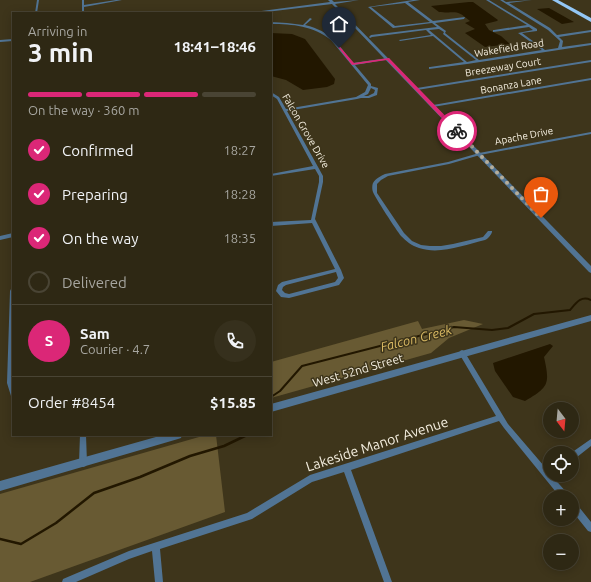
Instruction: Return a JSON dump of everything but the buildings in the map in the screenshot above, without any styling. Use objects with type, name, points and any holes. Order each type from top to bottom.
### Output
[{"type":"highway","points":[[554,0],[591,20]]},
{"type":"street","points":[[36,12],[38,0]]},
{"type":"street","points":[[83,0],[83,12]]},
{"type":"street","points":[[83,6],[121,0]]},
{"type":"street","points":[[256,12],[357,0]]},
{"type":"street","points":[[419,0],[370,6],[394,28],[464,18]]},
{"type":"street","points":[[487,0],[536,31],[519,34],[546,51]]},
{"type":"street","points":[[502,0],[557,36],[562,42],[560,48]]},
{"type":"street","points":[[506,3],[531,0]]},
{"type":"street","points":[[331,2],[368,38],[591,270]]},
{"type":"street","points":[[406,2],[479,61]]},
{"type":"street","points":[[303,26],[311,19]]},
{"type":"street","points":[[272,23],[303,26],[320,31],[332,39],[368,82],[370,87],[377,91],[373,96],[364,95],[284,110]]},
{"type":"street","points":[[494,31],[529,26]]},
{"type":"street","points":[[368,38],[426,32],[427,30],[440,28]]},
{"type":"street","points":[[427,30],[467,63]]},
{"type":"street","points":[[557,36],[591,31]]},
{"type":"street","points":[[400,40],[434,36]]},
{"type":"street","points":[[440,40],[450,39]]},
{"type":"street","points":[[0,41],[12,40]]},
{"type":"street","name":"Wakefield Road","points":[[430,68],[591,44]]},
{"type":"street","points":[[353,64],[388,59]]},
{"type":"street","name":"Breezeway Court","points":[[417,89],[591,61]]},
{"type":"street","name":"Bonanza Lane","points":[[433,106],[591,79]]},
{"type":"street","points":[[364,95],[370,87]]},
{"type":"street","name":"Falcon Grove Drive","points":[[272,94],[278,98],[316,166],[321,180],[313,215],[314,221]]},
{"type":"street","name":"Apache Drive","points":[[490,232],[485,238],[439,248],[427,248],[416,245],[402,235],[375,193],[374,188],[376,181],[385,176],[449,163],[479,154],[591,133]]},
{"type":"street","points":[[272,175],[316,166]]},
{"type":"street","points":[[272,224],[314,221],[338,270],[341,278],[337,284],[289,296],[283,295],[279,291],[280,286],[284,283],[338,270]]},
{"type":"street","points":[[0,238],[12,235]]},
{"type":"street","name":"West 52nd Street","points":[[272,408],[462,353],[591,318]]},
{"type":"street","points":[[12,322],[10,383],[12,390]]},
{"type":"street","points":[[462,353],[490,398],[500,418],[543,468]]},
{"type":"street","name":"Lakeside Manor Avenue","points":[[66,582],[129,555],[249,516],[310,479],[500,418]]},
{"type":"street","points":[[83,436],[83,462]]},
{"type":"street","points":[[0,486],[174,436]]},
{"type":"street","points":[[579,451],[591,442]]},
{"type":"street","points":[[346,467],[388,582]]},
{"type":"street","points":[[579,513],[591,528]]},
{"type":"street","points":[[156,547],[159,582]]},
{"type":"shaded area","points":[[473,2],[498,20],[485,24],[489,30],[501,36],[510,44],[485,47],[465,33],[475,29],[465,23],[470,21],[465,17],[455,12],[439,12],[431,6]]},
{"type":"shaded area","points":[[549,8],[574,22],[562,24],[537,9]]},
{"type":"shaded area","points":[[272,33],[292,34],[305,39],[335,79],[334,84],[327,87],[303,90],[286,80],[272,76]]},
{"type":"shaded area","points":[[464,320],[483,324],[449,338],[431,353],[272,398],[272,362],[418,321],[422,329]]},
{"type":"shaded area","points":[[550,344],[553,346],[544,357],[547,373],[546,384],[539,392],[525,401],[513,397],[495,371],[493,363]]},
{"type":"shaded area","points":[[203,436],[216,436],[225,512],[30,582],[0,582],[0,494]]},
{"type":"waterway","name":"Falcon Creek","points":[[272,396],[280,391],[302,366],[454,327],[492,330],[508,328],[534,314],[570,310],[577,302],[584,298],[591,300]]},
{"type":"waterway","name":"Falcon Creek","points":[[0,539],[21,544],[56,523],[94,493],[140,477],[190,456],[224,446],[245,436]]},
{"type":"way so far","points":[[457,131],[541,218]]},
{"type":"route","points":[[339,48],[353,64],[388,59],[457,131]]}]
